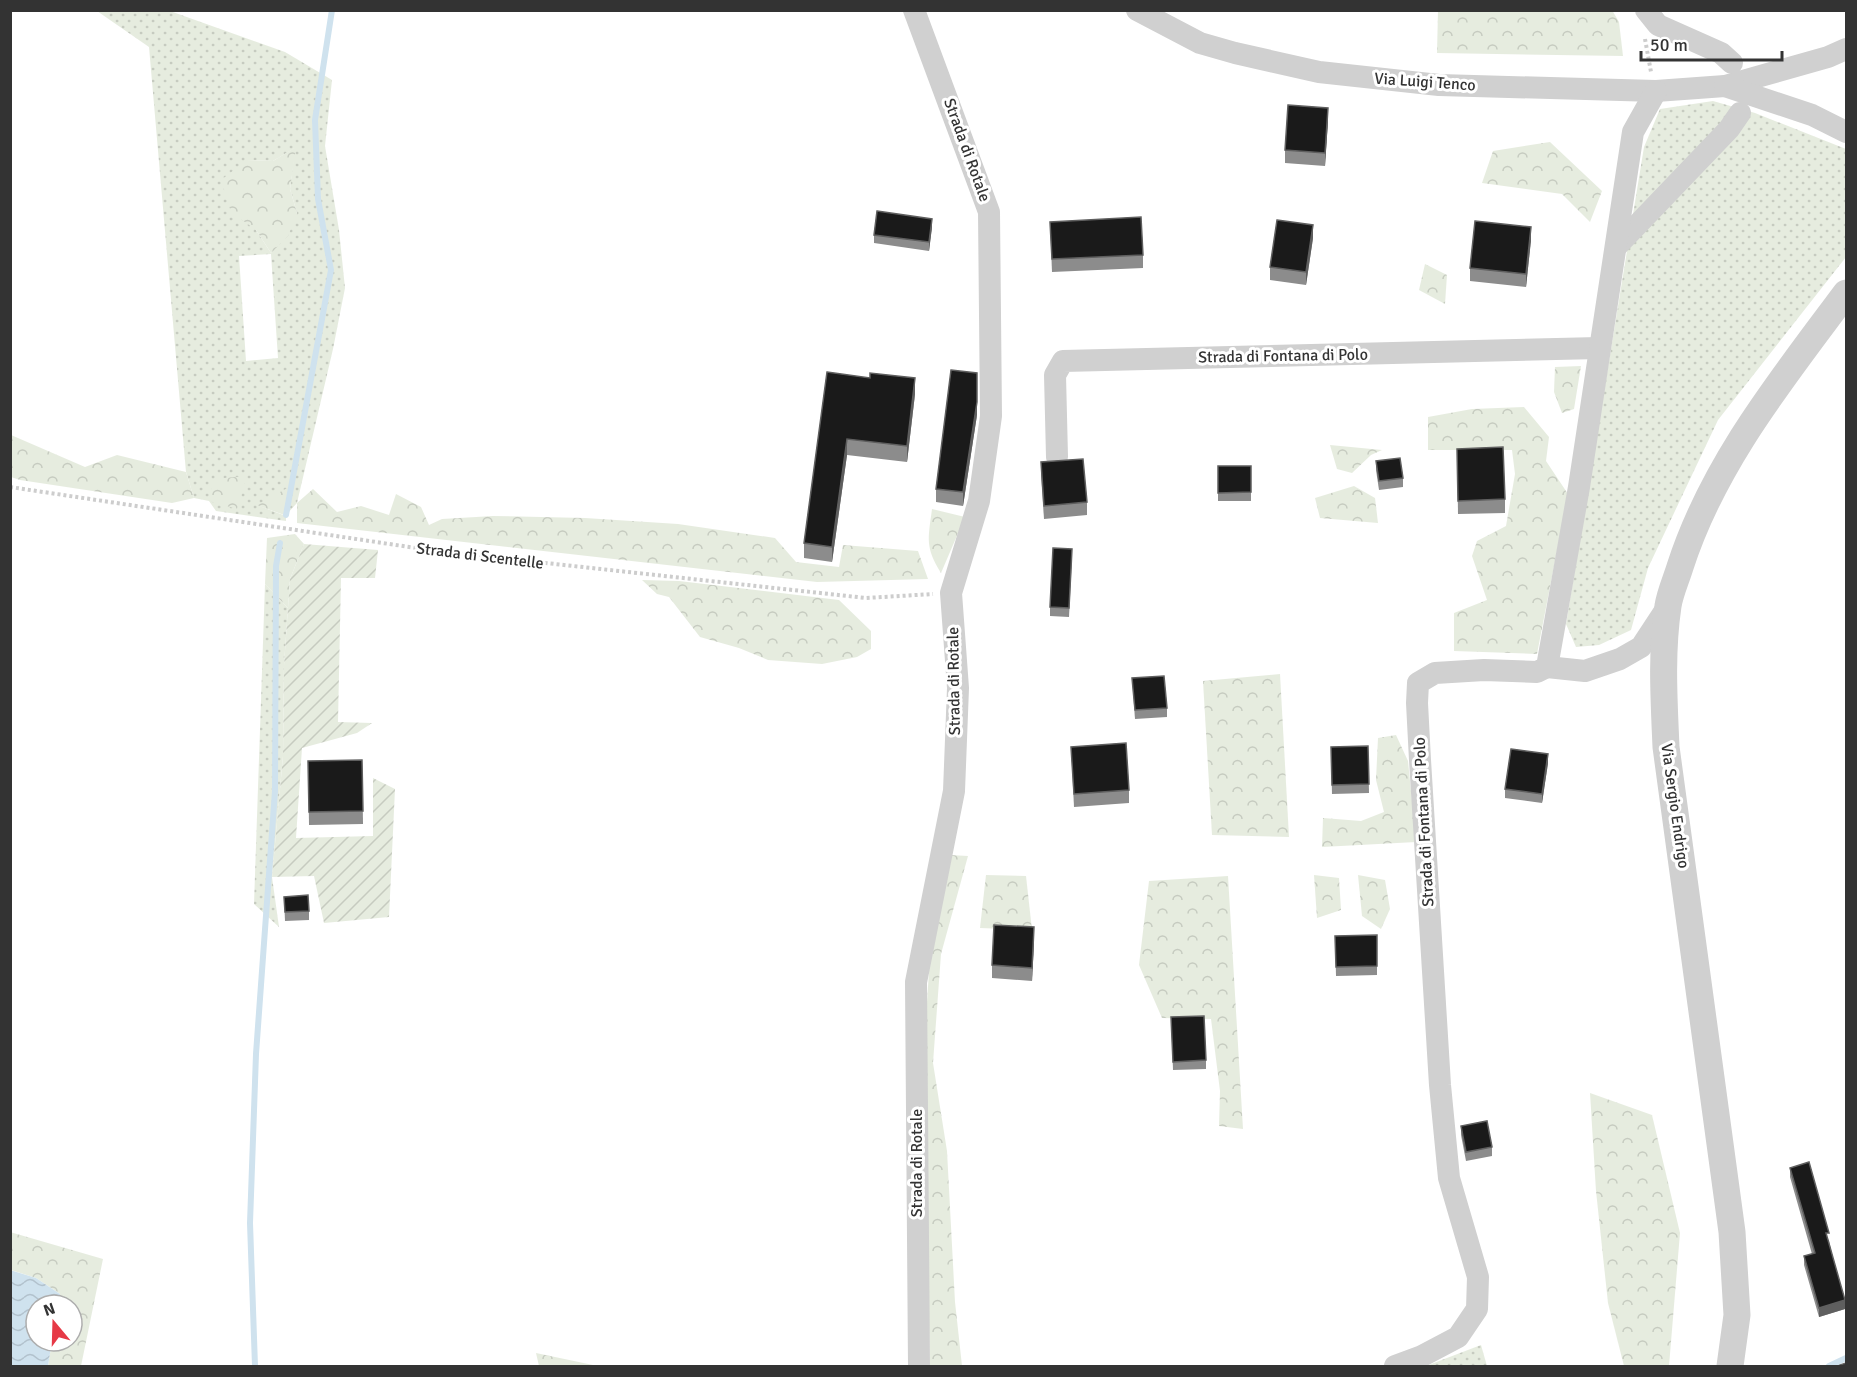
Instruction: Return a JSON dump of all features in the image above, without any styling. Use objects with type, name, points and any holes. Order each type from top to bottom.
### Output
[{"type":"street","name":"Strada di Rotale","points":[[914,10],[989,212],[991,416],[979,501],[951,593],[958,688],[954,791],[916,982],[919,1366]]},
{"type":"street","name":"Via Luigi Tenco","points":[[1137,10],[1200,44],[1235,54],[1319,72],[1439,85],[1656,91],[1725,86],[1828,57],[1846,49]]},
{"type":"street","points":[[1646,10],[1658,25],[1721,53],[1732,63]]},
{"type":"street","name":"Via Luigi Tenco","points":[[1725,86],[1812,115],[1846,132]]},
{"type":"street","points":[[1656,91],[1633,132],[1565,574],[1547,667],[1586,670],[1620,659],[1641,647],[1668,605]]},
{"type":"street","points":[[1617,246],[1730,129],[1740,113]]},
{"type":"street","name":"Via Sergio Endrigo","points":[[1730,1366],[1737,1315],[1732,1232],[1666,747],[1662,678],[1668,605],[1688,544],[1716,480],[1767,399],[1846,293]]},
{"type":"street","name":"Strada di Fontana di Polo","points":[[1057,457],[1055,375],[1064,362],[1599,348]]},
{"type":"street","name":"Strada di Fontana di Polo","points":[[1395,1366],[1422,1356],[1458,1337],[1477,1309],[1478,1277],[1449,1178],[1440,1085],[1421,783],[1418,683],[1435,673],[1484,670],[1537,672],[1547,667]]},
{"type":"path","points":[[1645,33],[1645,44],[1656,91]]},
{"type":"path","name":"Strada di Scentelle","points":[[10,488],[471,555],[866,598],[951,593]]},
{"type":"green space","points":[[1612,10],[1619,22],[1623,56],[1437,53],[1438,11]]},
{"type":"green space","points":[[97,11],[170,11],[285,52],[332,80],[325,146],[339,230],[345,288],[297,503],[286,515],[257,505],[286,516],[286,521],[216,511],[209,501],[194,498],[186,472],[149,47]],"holes":[[[295,148],[290,189],[297,213],[271,253],[256,230],[247,160],[273,161]],[[271,254],[278,358],[246,361],[239,256]]]},
{"type":"green space","points":[[1713,101],[1755,113],[1846,149],[1846,257],[1718,420],[1648,568],[1631,630],[1599,645],[1576,647],[1566,624],[1644,147],[1660,109]]},
{"type":"green space","points":[[1550,142],[1602,191],[1590,222],[1562,194],[1482,183],[1493,151]]},
{"type":"green space","points":[[296,147],[290,189],[297,213],[288,236],[271,253],[256,230],[231,212],[221,180],[247,160],[273,161]]},
{"type":"green space","points":[[1425,264],[1447,275],[1445,304],[1419,290]]},
{"type":"green space","points":[[1581,366],[1574,409],[1562,413],[1554,392],[1555,367]]},
{"type":"green space","points":[[1524,407],[1549,437],[1546,461],[1568,494],[1537,654],[1454,651],[1454,613],[1487,600],[1472,556],[1477,541],[1506,526],[1515,474],[1512,450],[1428,450],[1428,417],[1472,409]]},
{"type":"green space","points":[[11,435],[85,467],[117,455],[186,472],[194,498],[172,503],[11,477]]},
{"type":"green space","points":[[1330,445],[1382,450],[1371,455],[1352,473],[1337,469]]},
{"type":"green space","points":[[247,476],[237,509],[209,501],[213,479]]},
{"type":"green space","points":[[1354,486],[1375,498],[1378,523],[1320,518],[1315,498]]},
{"type":"green space","points":[[289,487],[287,516],[257,505]]},
{"type":"green space","points":[[313,489],[337,512],[361,506],[389,515],[396,494],[421,507],[429,525],[442,519],[493,516],[585,518],[678,524],[775,538],[796,562],[839,567],[843,545],[918,551],[928,579],[817,582],[297,523],[297,503]]},
{"type":"green space","points":[[932,509],[965,517],[941,573],[932,556],[929,542]]},
{"type":"green space","points":[[295,534],[304,544],[290,579],[288,608],[265,584],[267,538]]},
{"type":"green space","points":[[304,544],[378,550],[375,578],[341,578],[338,722],[372,723],[357,733],[302,748],[296,838],[373,836],[373,778],[395,789],[389,917],[324,923],[314,876],[272,877],[283,756],[284,665],[290,579]]},
{"type":"green space","points":[[642,580],[679,581],[839,600],[871,631],[871,649],[857,657],[822,664],[768,660],[739,648],[700,637],[669,597],[657,594]]},
{"type":"green space","points":[[265,584],[288,608],[284,665],[283,756],[272,877],[279,927],[254,904]]},
{"type":"green space","points":[[1280,674],[1289,837],[1212,835],[1203,681]]},
{"type":"green space","points":[[1396,735],[1408,761],[1416,842],[1322,847],[1323,818],[1361,821],[1384,812],[1376,780],[1378,738]]},
{"type":"green space","points":[[950,855],[968,856],[941,954],[933,1063],[947,1151],[955,1302],[962,1366],[930,1366],[923,1064],[930,956]]},
{"type":"green space","points":[[986,875],[1026,876],[1032,930],[980,928]]},
{"type":"green space","points":[[1314,875],[1339,878],[1341,910],[1317,918]]},
{"type":"green space","points":[[1358,875],[1385,880],[1390,909],[1381,929],[1362,916]]},
{"type":"green space","points":[[1228,876],[1243,1129],[1219,1126],[1220,1091],[1211,1019],[1162,1018],[1139,965],[1149,881]]},
{"type":"green space","points":[[1590,1093],[1652,1115],[1680,1233],[1669,1366],[1624,1366],[1608,1303],[1596,1191]]},
{"type":"green space","points":[[10,1232],[103,1259],[84,1351],[84,1293],[58,1293],[36,1278],[11,1270]]},
{"type":"green space","points":[[1481,1345],[1487,1366],[1426,1366]]},
{"type":"green space","points":[[50,1353],[84,1353],[81,1366],[48,1366]]},
{"type":"green space","points":[[536,1353],[593,1365],[593,1366],[539,1366]]},
{"type":"water","points":[[10,1270],[36,1278],[58,1293],[24,1293],[24,1353],[50,1353],[48,1366],[11,1366]]},
{"type":"building","points":[[1288,105],[1328,108],[1325,153],[1285,150]]},
{"type":"building","points":[[877,211],[932,219],[929,242],[874,235]]},
{"type":"building","points":[[1141,217],[1143,255],[1052,259],[1050,222]]},
{"type":"building","points":[[1277,220],[1313,225],[1306,272],[1270,267]]},
{"type":"building","points":[[1475,221],[1531,227],[1526,274],[1470,268]]},
{"type":"building","points":[[951,370],[977,373],[977,402],[963,492],[936,489]]},
{"type":"building","points":[[827,372],[870,378],[870,373],[915,378],[907,446],[847,439],[832,547],[804,543]]},
{"type":"building","points":[[1503,447],[1505,499],[1458,501],[1457,449]]},
{"type":"building","points":[[1400,458],[1403,478],[1379,481],[1376,461]]},
{"type":"building","points":[[1083,459],[1087,502],[1044,506],[1041,462]]},
{"type":"building","points":[[1218,466],[1251,466],[1251,492],[1218,493]]},
{"type":"building","points":[[1053,548],[1072,549],[1069,608],[1050,607]]},
{"type":"building","points":[[1164,676],[1167,708],[1135,710],[1132,678]]},
{"type":"building","points":[[1126,743],[1129,790],[1074,794],[1071,747]]},
{"type":"building","points":[[1368,746],[1369,784],[1332,785],[1331,747]]},
{"type":"building","points":[[1511,749],[1548,754],[1542,794],[1505,789]]},
{"type":"building","points":[[362,760],[363,811],[309,812],[308,761]]},
{"type":"building","points":[[308,895],[309,911],[285,912],[284,897]]},
{"type":"building","points":[[994,925],[1034,927],[1032,968],[992,965]]},
{"type":"building","points":[[1377,935],[1377,966],[1336,967],[1335,936]]},
{"type":"building","points":[[1204,1016],[1206,1060],[1173,1062],[1171,1017]]},
{"type":"building","points":[[1487,1121],[1492,1147],[1466,1152],[1461,1126]]},
{"type":"building","points":[[1809,1162],[1845,1300],[1819,1308],[1804,1256],[1815,1253],[1790,1168]]},
{"type":"waterway","points":[[286,515],[331,270],[318,199],[315,120],[332,10]]},
{"type":"waterway","points":[[255,1366],[250,1223],[256,1054],[275,791],[276,566],[280,543]]},
{"type":"waterway","points":[[1829,1366],[1846,1358]]}]
